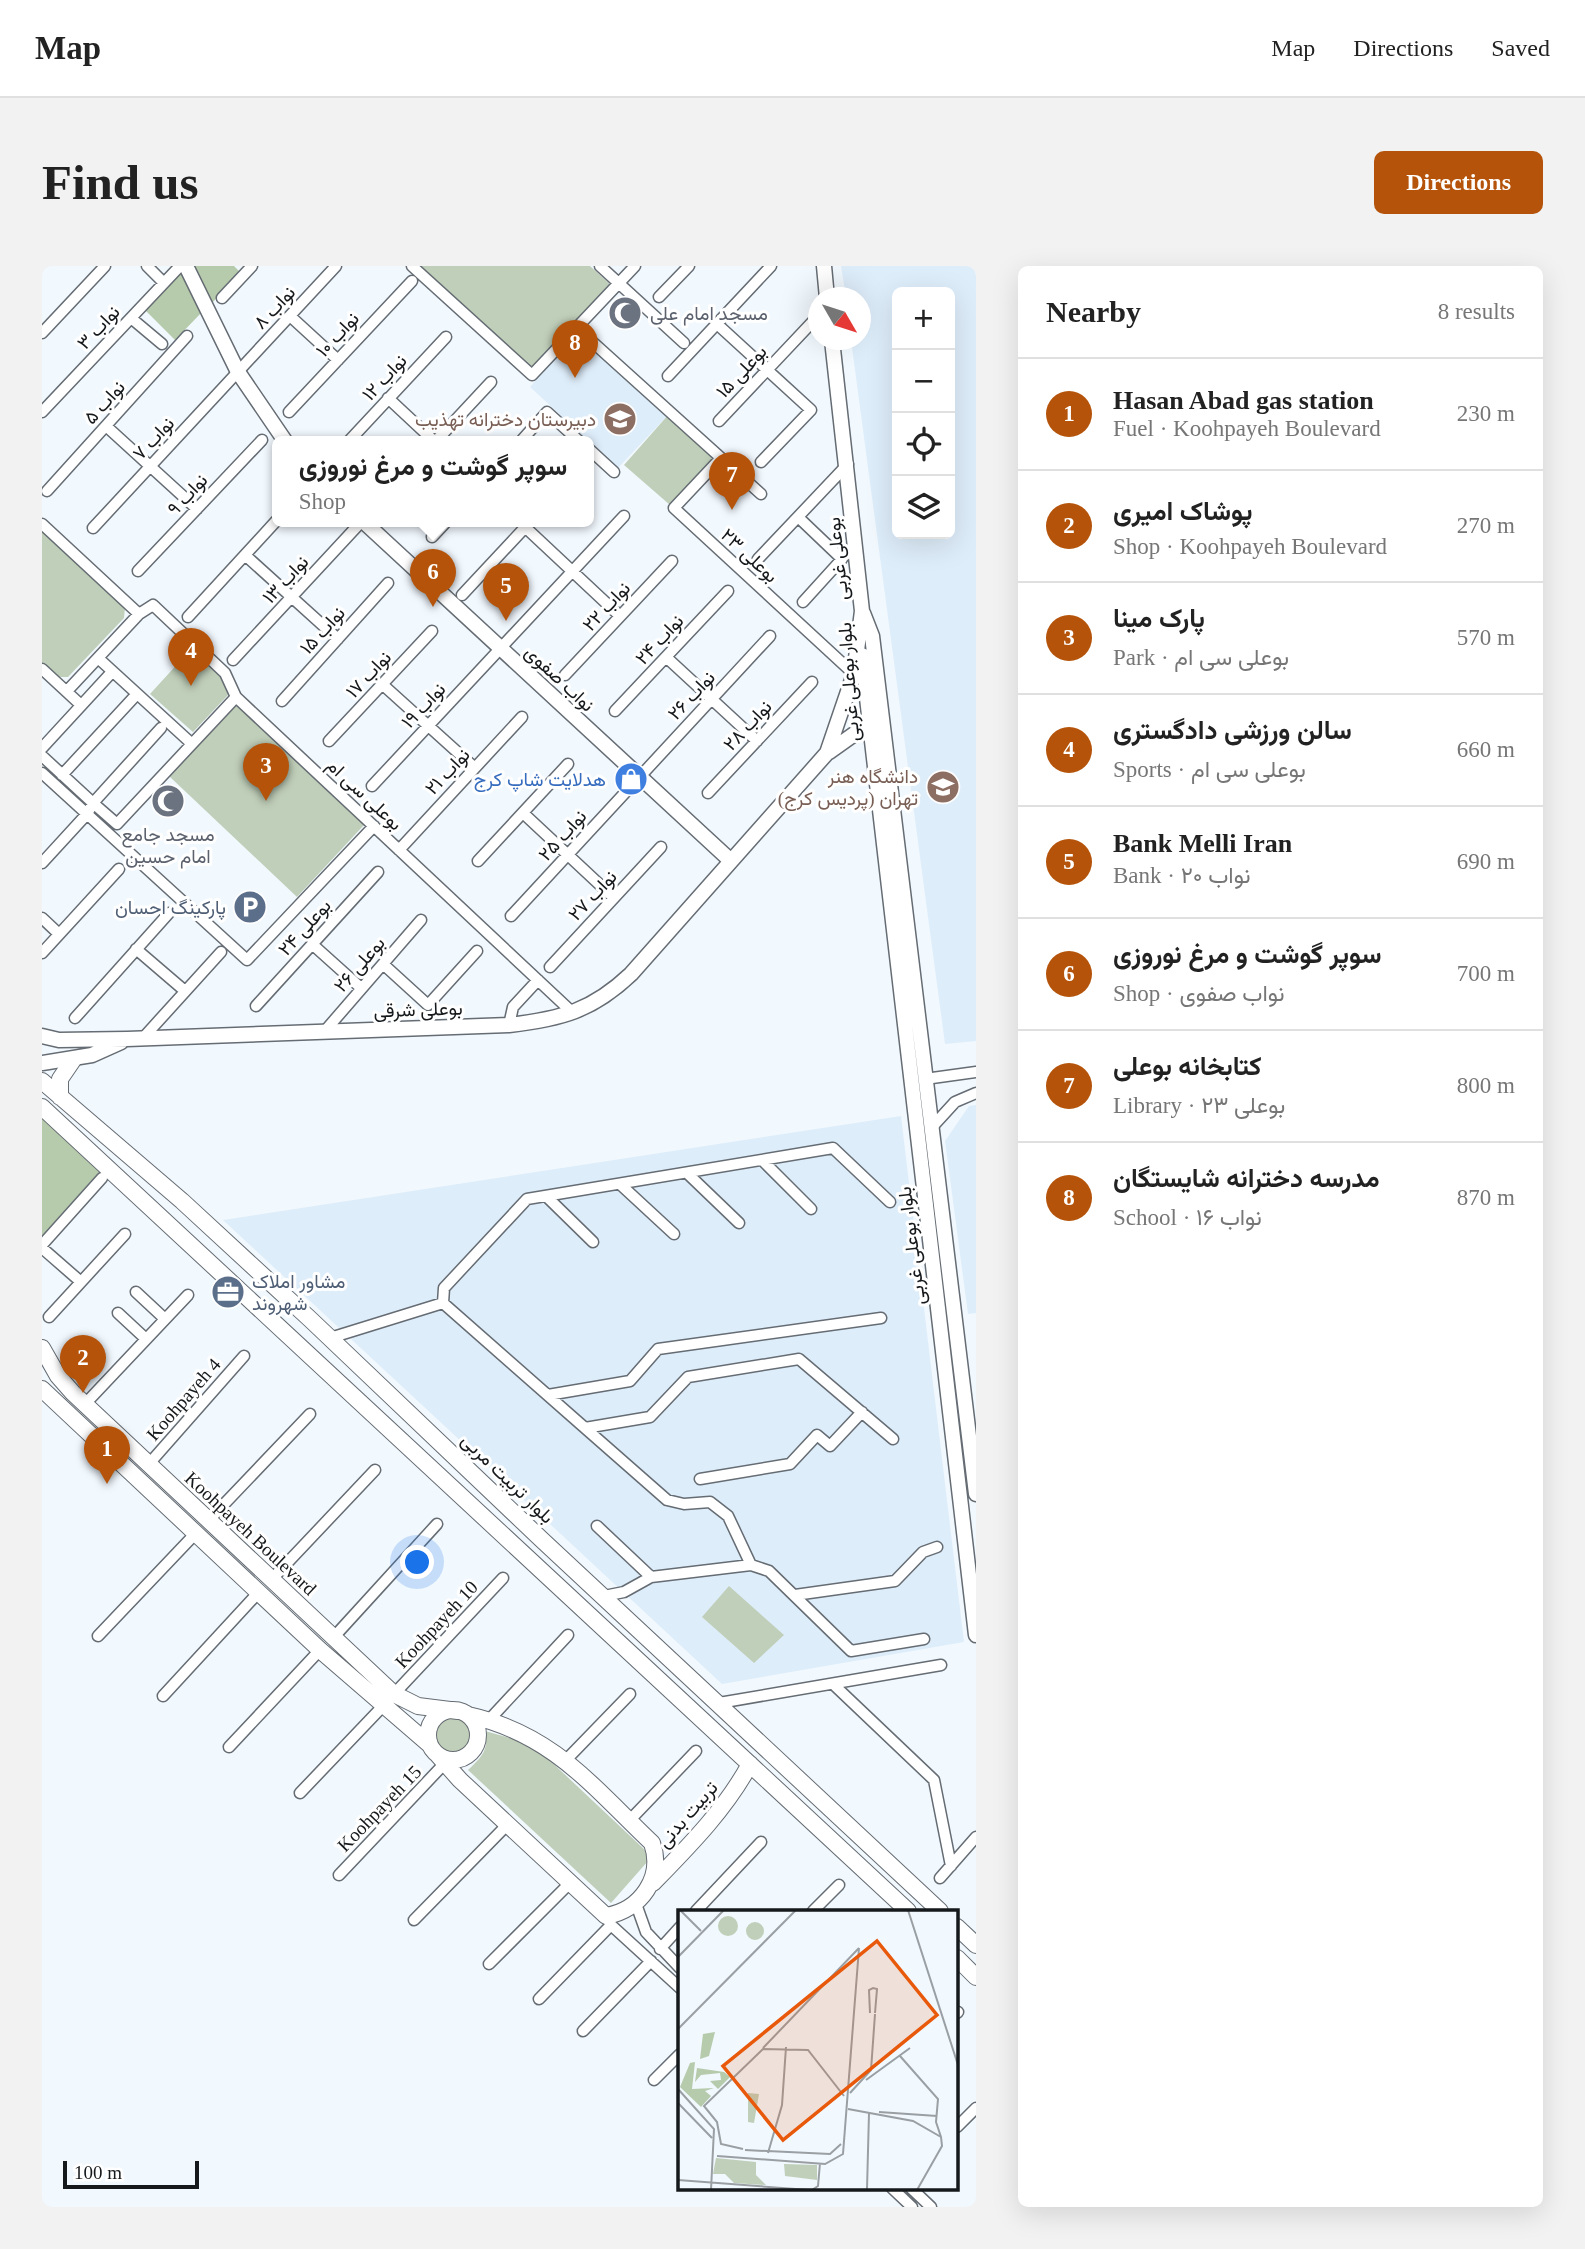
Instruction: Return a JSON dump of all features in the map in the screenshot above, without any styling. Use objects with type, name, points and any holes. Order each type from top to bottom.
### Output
[{"type":"main road","points":[[60,1097],[60,1079],[73,1060]]},
{"type":"main road","name":"بلوار تربیت مربی","points":[[42,1081],[182,1201],[939,1910]]},
{"type":"main road","points":[[42,1107],[907,1910]]},
{"type":"main road","points":[[166,1222],[181,1218],[182,1201]]},
{"type":"main road","name":"Koohpayeh Boulevard","points":[[42,1348],[58,1376],[208,1521],[320,1650],[437,1754],[608,1921]]},
{"type":"main road","name":"Koohpayeh Boulevard","points":[[42,1389],[195,1534],[333,1638],[394,1694],[418,1706],[489,1720],[543,1743],[566,1760],[652,1843]]},
{"type":"main road","points":[[195,1534],[208,1521]]},
{"type":"main road","points":[[524,1554],[540,1554],[541,1539]]},
{"type":"main road","points":[[560,1589],[556,1578],[559,1571],[576,1571]]},
{"type":"main road","points":[[443,1712],[463,1713],[477,1728],[478,1736],[473,1750],[467,1756],[452,1760],[437,1754],[432,1722],[443,1712]]},
{"type":"main road","name":"تربیت بدنی","points":[[649,1887],[699,1835],[737,1789],[750,1764]]},
{"type":"main road","points":[[652,1843],[671,1847],[699,1835]]},
{"type":"main road","points":[[849,1855],[863,1839]]},
{"type":"main road","points":[[608,1921],[636,1904],[649,1887],[657,1858],[652,1843]]},
{"type":"main road","points":[[958,1928],[976,1945]]},
{"type":"main road","points":[[958,1959],[976,1976]]},
{"type":"street","points":[[42,333],[105,266]]},
{"type":"street","points":[[147,266],[164,282]]},
{"type":"street","name":"نواب ۳","points":[[42,412],[180,266]]},
{"type":"street","points":[[186,266],[238,372],[282,436]]},
{"type":"street","name":"نواب ۸","points":[[238,372],[337,266]]},
{"type":"street","points":[[412,266],[531,375],[635,266]]},
{"type":"street","points":[[600,266],[684,343]]},
{"type":"street","points":[[659,297],[689,266]]},
{"type":"street","points":[[668,376],[771,266]]},
{"type":"street","points":[[824,266],[826,287]]},
{"type":"street","points":[[222,298],[245,268]]},
{"type":"street","name":"نواب ۱۰","points":[[289,412],[412,281]]},
{"type":"street","points":[[290,316],[338,360]]},
{"type":"street","points":[[131,317],[162,344]]},
{"type":"street","points":[[717,324],[811,410],[761,462]]},
{"type":"street","name":"بوعلی ۱۵","points":[[719,421],[808,326]]},
{"type":"street","points":[[577,327],[761,494]]},
{"type":"street","name":"نواب ۵","points":[[47,491],[187,336]]},
{"type":"street","name":"نواب ۱۲","points":[[354,436],[446,337]]},
{"type":"street","name":"بوعلی غربی","points":[[731,861],[827,753],[854,674],[862,611],[848,464],[833,350]]},
{"type":"street","name":"نواب ۷","points":[[93,528],[238,372]]},
{"type":"street","points":[[440,436],[491,382]]},
{"type":"street","points":[[388,398],[430,436]]},
{"type":"street","points":[[525,436],[547,412],[573,436]]},
{"type":"street","points":[[106,426],[197,509]]},
{"type":"street","name":"نواب ۹","points":[[138,571],[262,440]]},
{"type":"street","points":[[594,454],[614,472]]},
{"type":"street","name":"بوعلی ۲۳","points":[[721,458],[674,509],[854,674]]},
{"type":"street","points":[[758,559],[848,464]]},
{"type":"street","name":"نواب ۱۹","points":[[372,786],[624,516]]},
{"type":"street","points":[[798,517],[842,559],[803,602]]},
{"type":"street","points":[[42,524],[139,614],[67,691]]},
{"type":"street","points":[[188,617],[272,525]]},
{"type":"street","name":"نواب ۱۳","points":[[233,660],[357,527]]},
{"type":"street","name":"نواب صفوی","points":[[369,527],[731,861]]},
{"type":"street","points":[[432,537],[441,527]]},
{"type":"street","points":[[461,595],[525,527]]},
{"type":"street","points":[[531,527],[620,616]]},
{"type":"street","points":[[245,555],[338,639]]},
{"type":"street","name":"نواب ۲۲","points":[[565,675],[672,561]]},
{"type":"street","name":"نواب ۱۵","points":[[282,701],[388,583]]},
{"type":"street","name":"نواب ۲۴","points":[[615,711],[728,591]]},
{"type":"street","name":"بوعلی سی ام","points":[[139,614],[153,605],[225,673],[236,697],[573,1013]]},
{"type":"street","name":"بلوار بوعلی غربی","points":[[862,611],[860,640],[876,719],[933,1126],[936,1230],[967,1417],[976,1494]]},
{"type":"street","name":"نواب ۱۷","points":[[329,741],[432,631]]},
{"type":"street","name":"نواب ۲۶","points":[[638,777],[770,636]]},
{"type":"street","points":[[666,657],[757,741]]},
{"type":"street","points":[[97,658],[191,744]]},
{"type":"street","points":[[42,668],[81,705]]},
{"type":"street","points":[[42,748],[112,671]]},
{"type":"street","name":"نواب ۲۸","points":[[708,793],[812,682]]},
{"type":"street","points":[[382,684],[475,768]]},
{"type":"street","points":[[62,775],[137,694]]},
{"type":"street","points":[[42,756],[117,824],[236,697]]},
{"type":"street","name":"نواب ۲۱","points":[[399,850],[522,717]]},
{"type":"street","points":[[827,753],[876,719]]},
{"type":"street","name":"بلوار بوعلی غربی","points":[[876,719],[936,1230],[951,1419],[976,1635]]},
{"type":"street","points":[[42,863],[161,728]]},
{"type":"street","points":[[478,861],[568,764]]},
{"type":"street","points":[[42,773],[247,960],[374,826]]},
{"type":"street","name":"نواب ۲۵","points":[[511,916],[638,777]]},
{"type":"street","points":[[523,813],[614,898]]},
{"type":"street","name":"نواب ۲۷","points":[[550,967],[661,847]]},
{"type":"street","name":"بوعلی شرقی","points":[[42,1036],[59,1040],[127,1039],[509,1025],[546,1021],[573,1013],[607,996],[631,974],[731,861]]},
{"type":"street","points":[[42,953],[119,869]]},
{"type":"street","name":"بوعلی ۲۴","points":[[256,1006],[378,872]]},
{"type":"street","points":[[75,1018],[169,913]]},
{"type":"street","points":[[42,918],[59,934]]},
{"type":"street","name":"بوعلی ۲۶","points":[[324,1032],[421,920]]},
{"type":"street","points":[[312,944],[361,988]]},
{"type":"street","points":[[136,949],[185,991]]},
{"type":"street","points":[[383,964],[428,1005],[477,951]]},
{"type":"street","points":[[143,1038],[220,952]]},
{"type":"street","points":[[509,1025],[513,1007],[538,980]]},
{"type":"street","points":[[42,1063],[73,1060],[127,1039]]},
{"type":"street","points":[[925,1079],[976,1072]]},
{"type":"street","points":[[933,1126],[955,1102],[976,1093]]},
{"type":"street","points":[[443,1303],[444,1288],[527,1199],[764,1162],[833,1148],[890,1202]]},
{"type":"street","points":[[764,1162],[811,1209]]},
{"type":"street","points":[[688,1174],[739,1223]]},
{"type":"street","points":[[81,1282],[42,1246],[102,1178]]},
{"type":"street","points":[[621,1185],[674,1234]]},
{"type":"street","points":[[546,1196],[593,1242]]},
{"type":"street","points":[[49,1317],[125,1234]]},
{"type":"street","points":[[136,1292],[165,1319]]},
{"type":"street","points":[[85,1404],[188,1295]]},
{"type":"street","points":[[330,1338],[443,1303]]},
{"type":"street","points":[[443,1303],[667,1500],[684,1504],[710,1502],[728,1516],[751,1565]]},
{"type":"street","points":[[118,1313],[146,1339]]},
{"type":"street","points":[[548,1395],[630,1381],[658,1349],[881,1318]]},
{"type":"street","name":"Koohpayeh 4","points":[[148,1465],[244,1356]]},
{"type":"street","points":[[585,1428],[650,1416],[688,1377],[799,1359],[893,1439]]},
{"type":"street","points":[[699,1479],[790,1464],[817,1435],[830,1446],[862,1412]]},
{"type":"street","points":[[208,1521],[310,1414]]},
{"type":"street","points":[[951,1419],[967,1417]]},
{"type":"street","points":[[163,1696],[375,1470]]},
{"type":"street","points":[[333,1638],[437,1524]]},
{"type":"street","points":[[597,1526],[651,1577]]},
{"type":"street","points":[[98,1636],[195,1534]]},
{"type":"street","points":[[794,1595],[894,1581],[923,1552],[937,1547]]},
{"type":"street","points":[[604,1596],[624,1592],[651,1577],[751,1565],[769,1571],[851,1651],[924,1639]]},
{"type":"street","name":"Koohpayeh 10","points":[[394,1694],[503,1578]]},
{"type":"street","points":[[489,1720],[568,1635]]},
{"type":"street","points":[[229,1747],[320,1650]]},
{"type":"street","points":[[719,1703],[941,1665]]},
{"type":"street","points":[[833,1684],[934,1780],[951,1866]]},
{"type":"street","points":[[566,1760],[630,1694]]},
{"type":"street","points":[[300,1793],[383,1706]]},
{"type":"street","points":[[629,1821],[696,1751]]},
{"type":"street","name":"Koohpayeh 15","points":[[339,1875],[437,1754]]},
{"type":"street","points":[[414,1920],[507,1825]]},
{"type":"street","points":[[940,1878],[976,1837]]},
{"type":"street","points":[[697,1910],[761,1842]]},
{"type":"street","points":[[489,1964],[569,1884]]},
{"type":"street","points":[[814,1910],[839,1885]]},
{"type":"street","points":[[636,1904],[639,1918],[660,1949],[678,1966]]},
{"type":"street","points":[[539,1998],[608,1921]]},
{"type":"street","name":"Koohpayeh Boulevard","points":[[608,1921],[678,1986]]},
{"type":"street","points":[[660,1949],[678,1929]]},
{"type":"street","points":[[583,2031],[651,1961]]},
{"type":"street","points":[[654,2080],[678,2056]]},
{"type":"street","points":[[958,2126],[976,2108]]},
{"type":"street","points":[[894,2190],[912,2207]]},
{"type":"street","points":[[913,2190],[931,2207]]},
{"type":"shaded area","name":"دانشگاه هنر تهران (پردیس کرج)","points":[[841,266],[976,266],[976,1041],[945,1044],[852,350],[871,350],[871,287],[844,287]]},
{"type":"shaded area","points":[[579,332],[669,414],[618,468],[594,446],[594,436],[583,436],[530,387]]},
{"type":"shaded area","points":[[976,1105],[976,1313],[968,1314],[945,1141],[969,1106]]},
{"type":"shaded area","points":[[901,1116],[964,1642],[722,1684],[223,1220]]},
{"type":"green space","points":[[191,266],[234,266],[241,273],[210,305]]},
{"type":"green space","points":[[421,266],[590,266],[611,285],[532,369]]},
{"type":"green space","points":[[182,269],[203,311],[175,340],[145,310]]},
{"type":"green space","points":[[669,414],[715,457],[670,505],[624,465]]},
{"type":"green space","points":[[42,531],[125,608],[124,618],[68,677],[57,677],[42,664]]},
{"type":"green space","points":[[192,648],[223,678],[228,695],[193,732],[150,694]]},
{"type":"green space","points":[[236,705],[364,825],[297,897],[169,776]]},
{"type":"green space","points":[[42,1118],[102,1169],[42,1236]]},
{"type":"green space","points":[[729,1586],[784,1635],[754,1663],[702,1617]]},
{"type":"green space","points":[[454,1717],[467,1723],[473,1736],[467,1749],[454,1755],[441,1749],[435,1736],[441,1723]]},
{"type":"green space","points":[[485,1731],[514,1739],[542,1753],[645,1850],[648,1861],[611,1903],[468,1770],[483,1753]]},
{"type":"place","name":"مسجد امام علی","points":[[625,313]]},
{"type":"place","name":"مدرسه دخترانه شایستگان","points":[[575,378]]},
{"type":"place","name":"دبیرستان دخترانه تهذیب","points":[[620,419]]},
{"type":"place","name":"کتابخانه بوعلی","points":[[732,510]]},
{"type":"place","name":"سوپر گوشت و مرغ نوروزی","points":[[433,607]]},
{"type":"place","name":"Bank Melli Iran","points":[[506,621]]},
{"type":"place","name":"سالن ورزشی دادگستری","points":[[191,686]]},
{"type":"place","name":"هدلایت شاپ کرج","points":[[631,779]]},
{"type":"place","name":"دانشگاه هنر تهران (پردیس کرج)","points":[[943,787]]},
{"type":"place","name":"مسجد جامع امام حسین","points":[[168,801]]},
{"type":"place","name":"پارک مینا","points":[[266,801]]},
{"type":"place","name":"پارکینگ احسان","points":[[250,907]]},
{"type":"place","name":"مشاور املاک شهروند","points":[[228,1292]]},
{"type":"place","name":"پوشاک امیری","points":[[83,1393]]},
{"type":"place","name":"Hasan Abad gas station","points":[[107,1484]]}]
